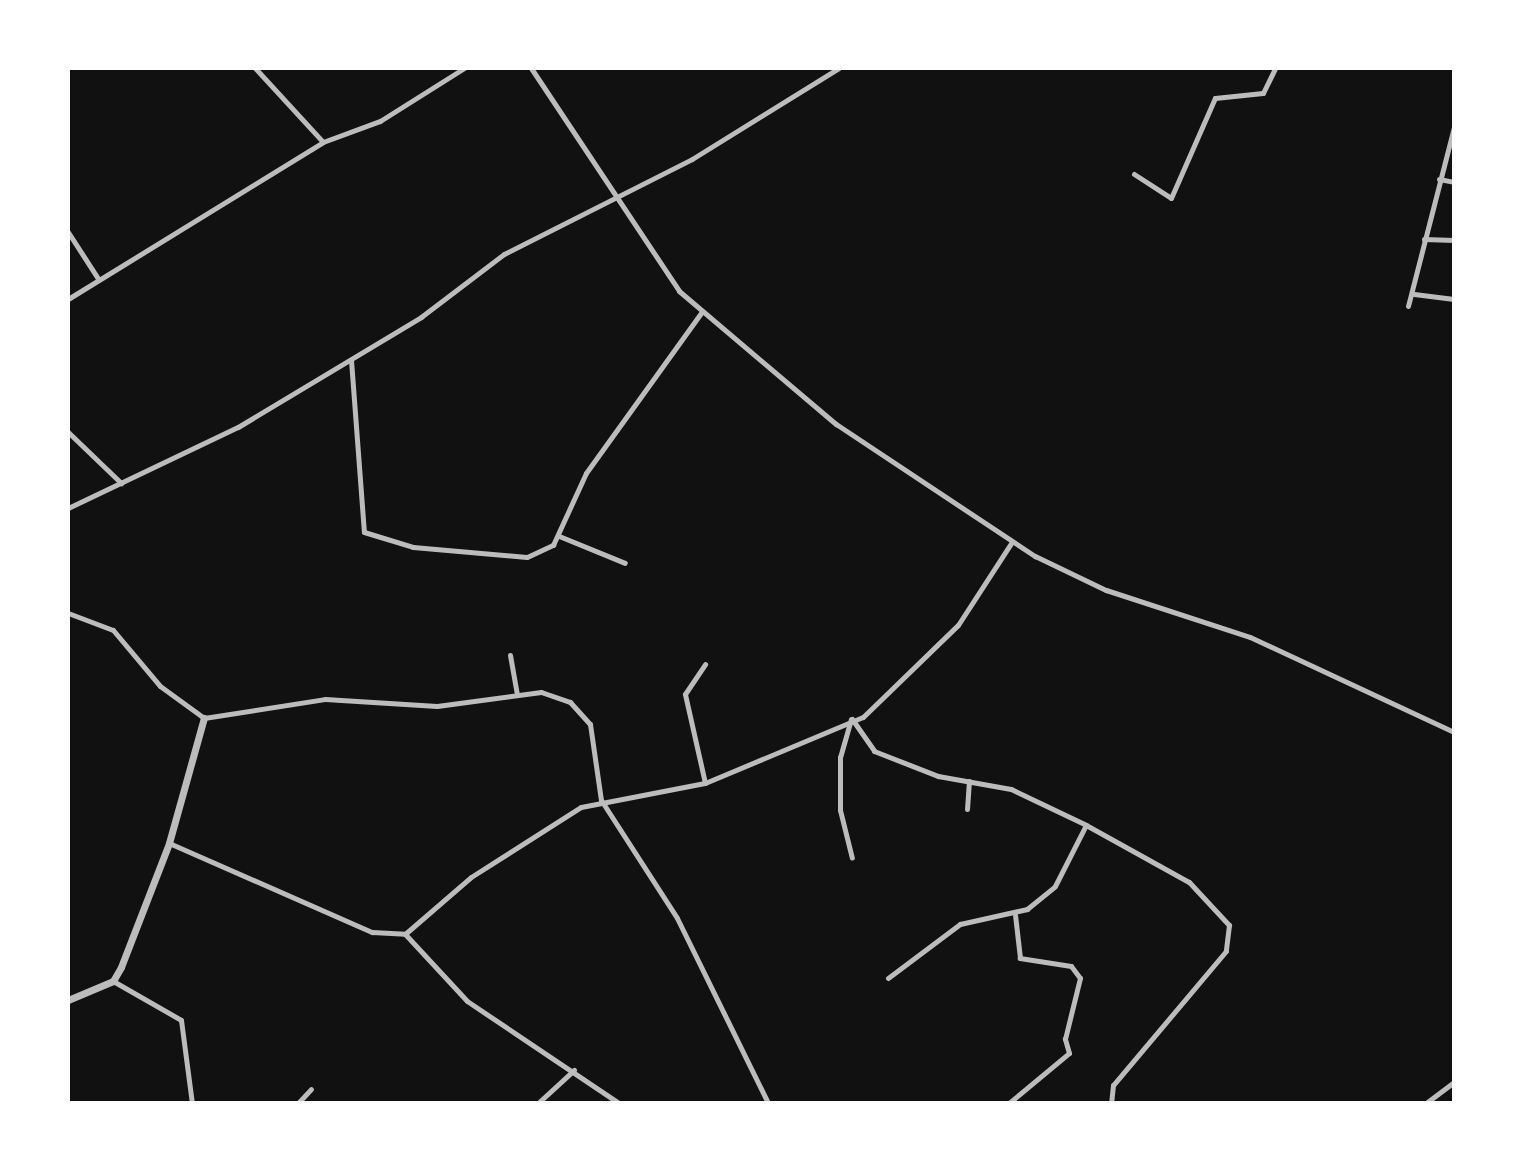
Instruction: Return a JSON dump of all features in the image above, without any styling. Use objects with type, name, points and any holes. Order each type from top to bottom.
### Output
[{"type":"street","points":[[255,68],[323,142]]},
{"type":"street","points":[[68,299],[97,277],[323,142],[380,121],[464,68]]},
{"type":"street","points":[[531,68],[618,195],[667,276],[701,313],[836,424],[1012,542],[1082,580],[1250,637],[1454,732]]},
{"type":"street","points":[[68,508],[238,427],[351,360],[504,254],[721,143],[839,68]]},
{"type":"street","points":[[1134,174],[1171,198],[1215,98],[1263,93],[1275,68]]},
{"type":"street","points":[[1408,306],[1414,294],[1424,239],[1454,127]]},
{"type":"street","points":[[1439,179],[1454,182]]},
{"type":"street","points":[[68,232],[97,277]]},
{"type":"street","points":[[1424,239],[1454,240]]},
{"type":"street","points":[[1414,294],[1454,299]]},
{"type":"street","points":[[351,360],[364,532],[413,547],[527,557],[559,536],[586,473],[701,313]]},
{"type":"street","points":[[68,432],[121,483]]},
{"type":"street","points":[[559,536],[625,563]]},
{"type":"street","points":[[169,843],[372,932],[405,934],[514,847],[601,800],[705,783],[876,708],[948,636],[1012,542]]},
{"type":"street","points":[[68,613],[113,630],[160,686],[204,718],[309,700],[437,706],[517,693],[550,692],[581,712],[594,740],[601,800],[677,918],[768,1103]]},
{"type":"street","points":[[510,655],[517,693]]},
{"type":"street","points":[[705,664],[685,694],[705,783]]},
{"type":"street","points":[[68,1000],[113,981],[169,843],[204,718]]},
{"type":"street","points":[[851,718],[874,751],[969,781],[1011,789],[1086,825],[1210,899],[1232,938],[1113,1085],[1111,1103]]},
{"type":"street","points":[[851,718],[840,757],[840,810],[852,858]]},
{"type":"street","points":[[967,809],[969,781]]},
{"type":"street","points":[[888,978],[960,924],[1015,915],[1055,886],[1086,825]]},
{"type":"street","points":[[1009,1103],[1069,1053],[1065,1039],[1080,978],[1071,966],[1020,958],[1015,915]]},
{"type":"street","points":[[405,934],[467,1001],[619,1103]]},
{"type":"street","points":[[113,981],[181,1020],[192,1103]]},
{"type":"street","points":[[538,1103],[574,1070]]},
{"type":"street","points":[[1426,1103],[1454,1082]]},
{"type":"street","points":[[298,1103],[311,1089]]}]
